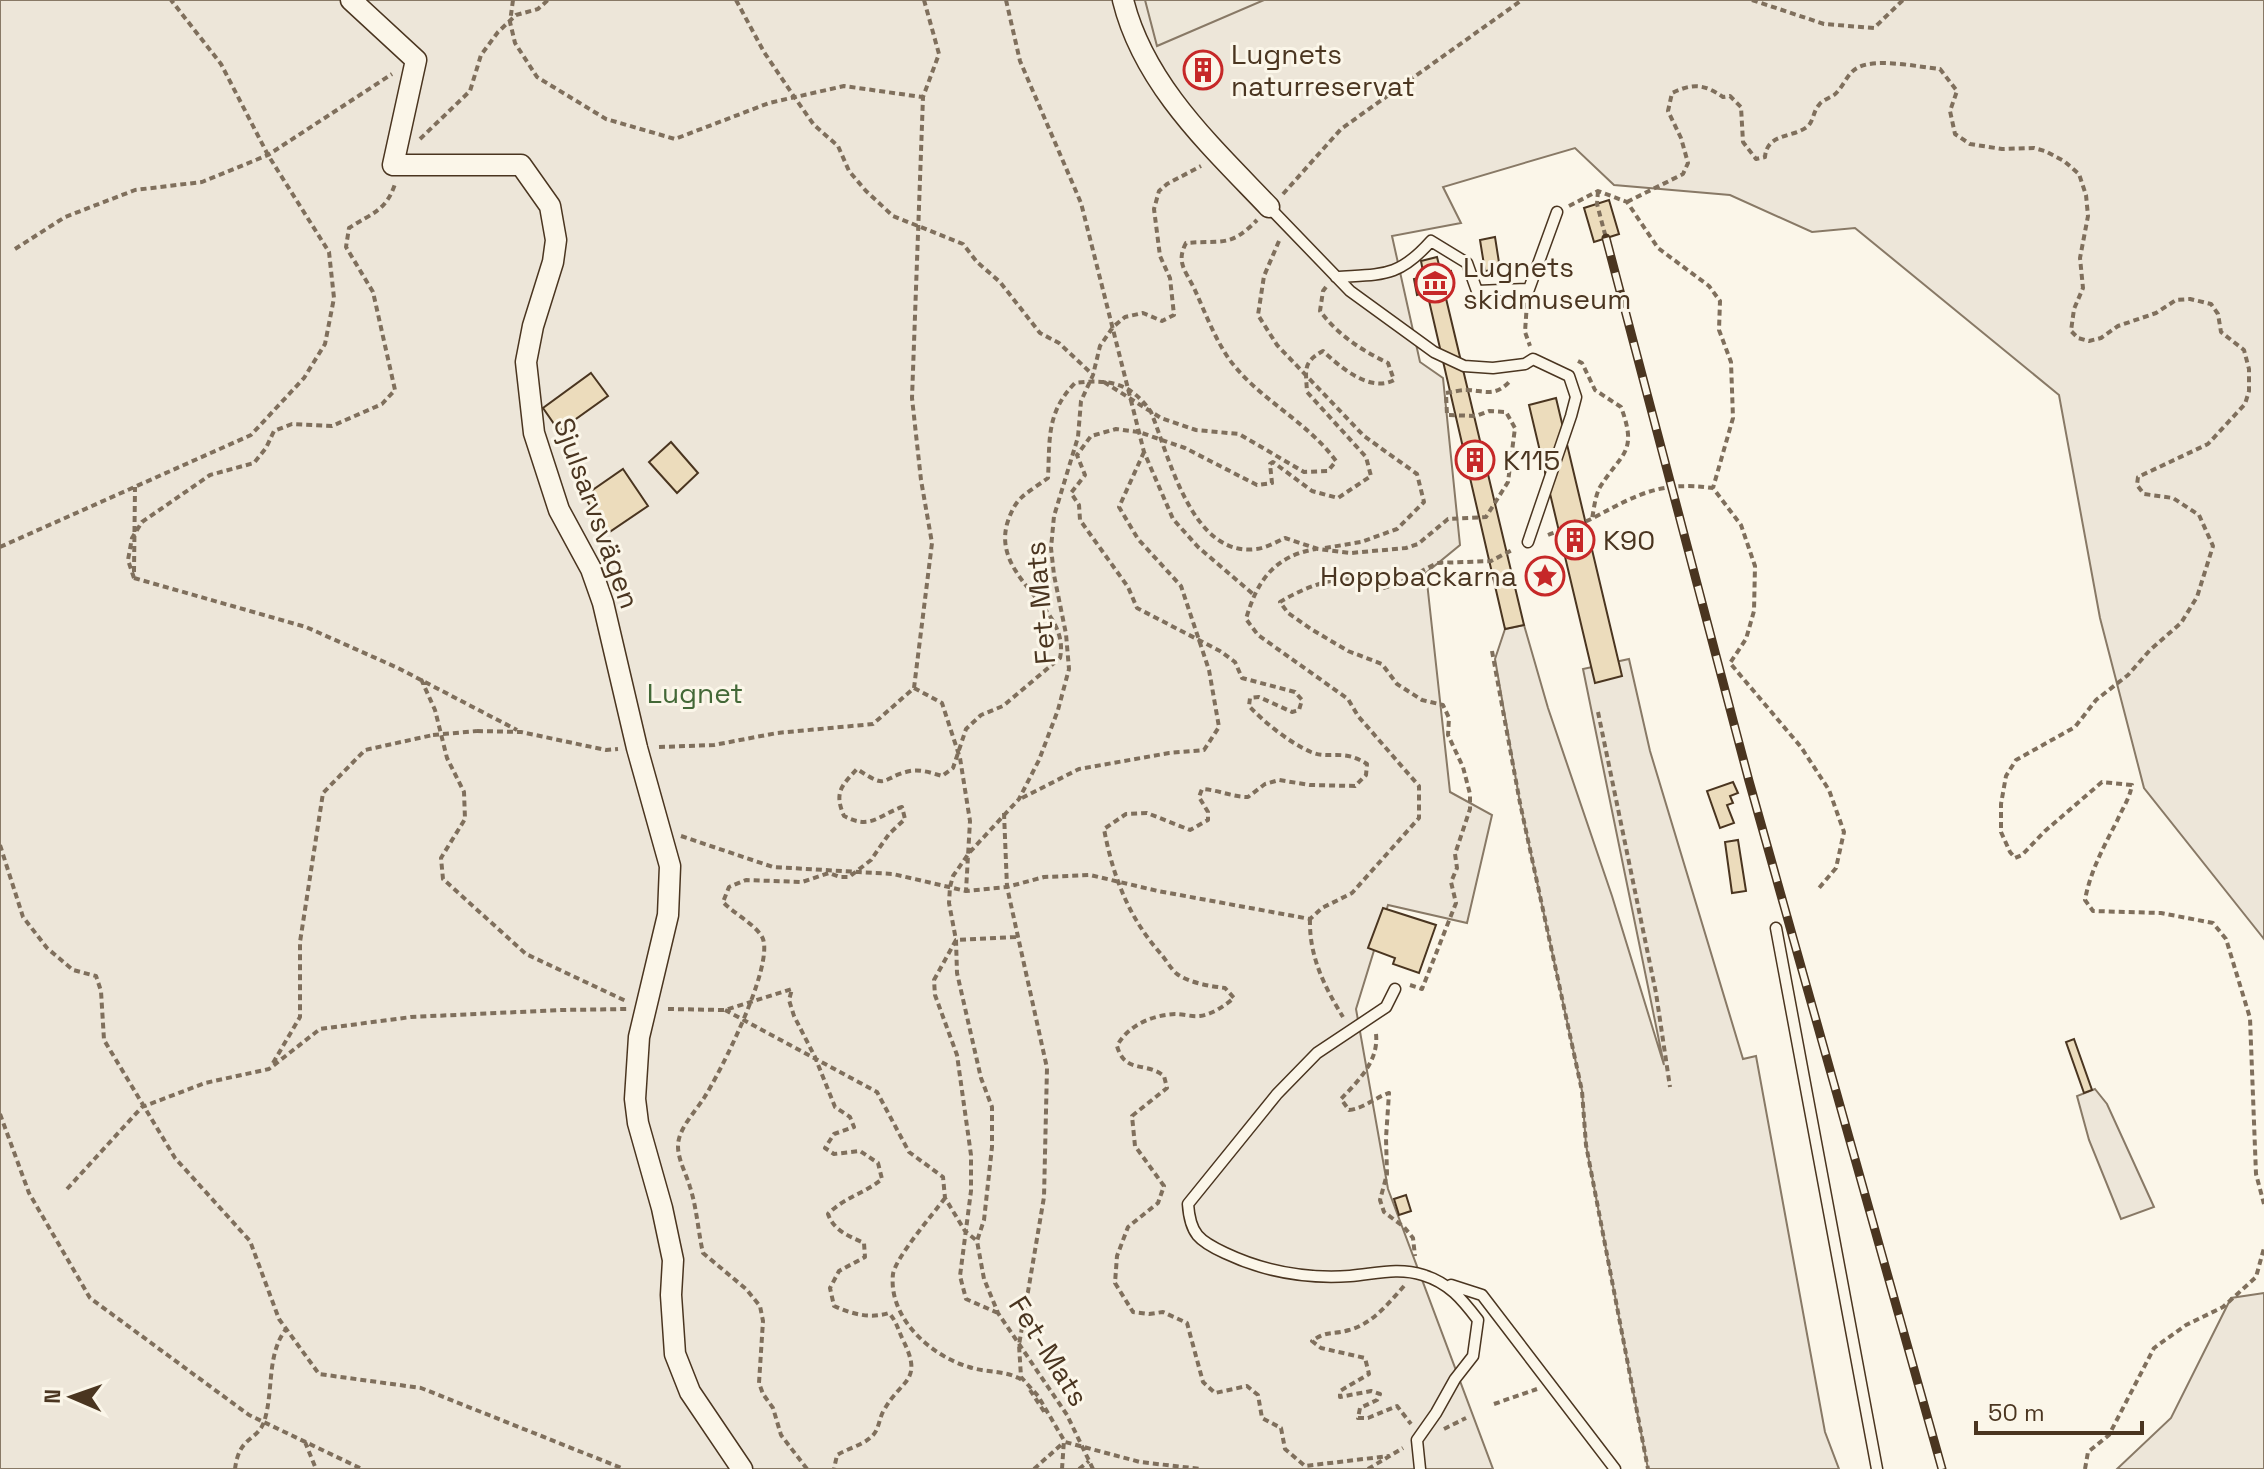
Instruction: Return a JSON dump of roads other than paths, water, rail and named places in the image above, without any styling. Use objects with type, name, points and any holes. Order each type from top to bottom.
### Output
[{"type":"street","name":"Sjulsarvsvägen","points":[[351,0],[416,60],[393,165],[521,165],[550,206],[556,240],[553,262],[533,326],[526,362],[534,433],[559,510],[591,569],[603,603],[637,748],[670,866],[671,891],[635,1071],[638,1123],[673,1260],[671,1295],[675,1354],[690,1392],[742,1469]]},
{"type":"street","points":[[1123,0],[1139,51],[1155,75],[1184,115],[1269,207]]},
{"type":"lane","points":[[1269,207],[1350,291],[1434,352],[1464,366],[1493,368],[1525,364],[1532,355],[1569,376],[1576,397],[1528,542]]},
{"type":"lane","points":[[1336,277],[1391,273],[1414,260],[1431,241],[1467,263],[1477,291],[1529,289],[1557,212]]},
{"type":"lane","points":[[1776,928],[1877,1469]]},
{"type":"lane","points":[[1395,989],[1386,1007],[1317,1053],[1277,1094],[1188,1204],[1190,1226],[1204,1243],[1271,1271],[1309,1276],[1352,1276],[1386,1270],[1420,1274],[1482,1295],[1615,1469]]},
{"type":"lane","points":[[1420,1469],[1417,1440],[1473,1356],[1478,1320],[1460,1296],[1445,1283]]},
{"type":"railway","points":[[1606,238],[1749,781],[1942,1469]]},
{"type":"place","name":"Lugnets naturreservat","points":[[1203,70]]},
{"type":"place","name":"Lugnets skidmuseum","points":[[1435,283]]},
{"type":"place","name":"K115","points":[[1475,460]]},
{"type":"place","name":"K90","points":[[1575,540]]},
{"type":"place","name":"Hoppbackarna","points":[[1545,576]]},
{"type":"park label","name":"Lugnet","points":[[695,693]]}]
